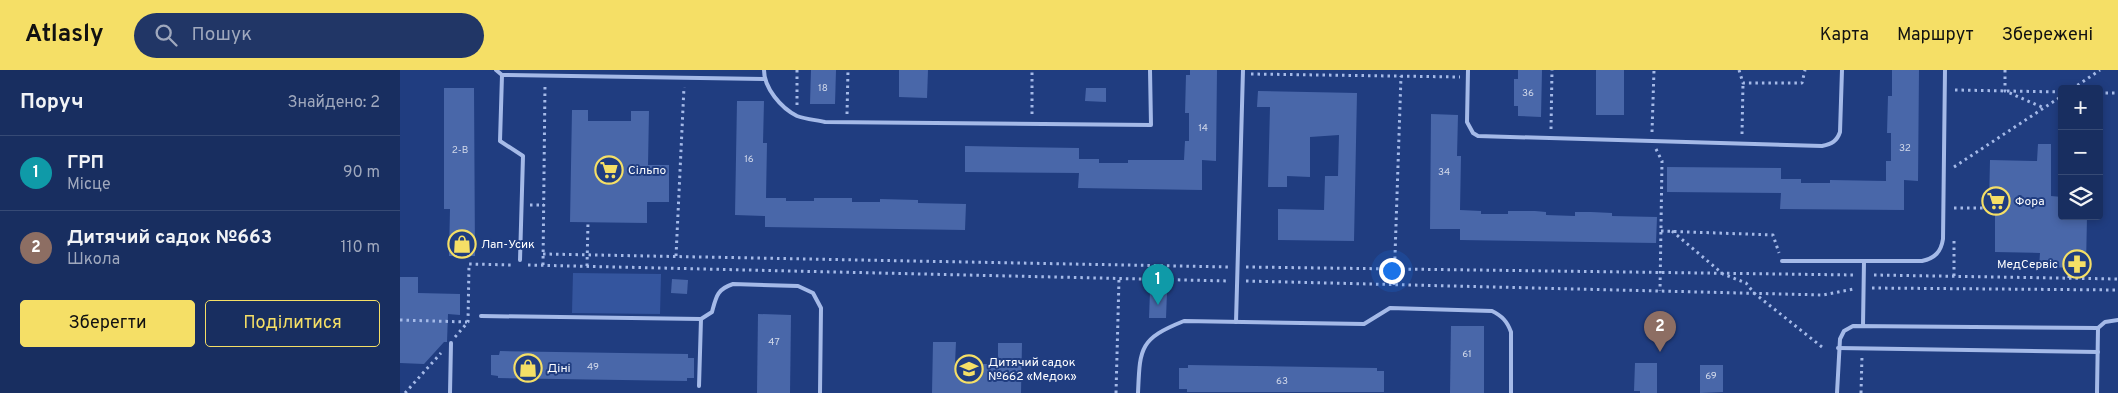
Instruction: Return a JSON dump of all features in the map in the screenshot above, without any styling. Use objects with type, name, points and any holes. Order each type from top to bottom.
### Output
[{"type":"lane","points":[[496,70],[502,75],[764,79]]},
{"type":"lane","points":[[764,70],[764,79],[775,98],[797,116],[825,122],[1151,125],[1150,70]]},
{"type":"lane","points":[[1468,70],[1466,122],[1472,134],[1478,136],[1822,146],[1832,144],[1838,138],[1840,132],[1842,70]]},
{"type":"lane","points":[[1782,261],[1929,260],[1939,252],[1942,246],[1945,70]]},
{"type":"lane","points":[[1236,322],[1243,72]]},
{"type":"lane","points":[[502,75],[500,141],[523,156],[520,260]]},
{"type":"lane","points":[[1863,325],[1864,261]]},
{"type":"lane","points":[[481,316],[701,320],[712,312],[715,297],[719,291],[733,284],[798,286],[806,288],[818,300],[821,308],[820,393]]},
{"type":"lane","points":[[1138,393],[1140,357],[1148,341],[1163,329],[1184,321],[1364,324],[1390,308],[1492,311],[1501,316],[1508,323],[1512,332],[1511,393]]},
{"type":"lane","points":[[699,386],[701,320]]},
{"type":"lane","points":[[1837,393],[1840,339],[1844,331],[1853,326],[2098,328],[2105,322],[2118,320]]},
{"type":"lane","points":[[2098,328],[2098,393]]},
{"type":"lane","points":[[450,343],[450,393]]},
{"type":"lane","points":[[1838,348],[2098,352]]},
{"type":"path","points":[[797,116],[798,70]]},
{"type":"path","points":[[847,122],[848,70]]},
{"type":"path","points":[[1032,70],[1032,123]]},
{"type":"path","points":[[1551,138],[1552,70]]},
{"type":"path","points":[[1654,70],[1652,141],[1662,160],[1660,291]]},
{"type":"path","points":[[1739,70],[1743,83],[1742,144]]},
{"type":"path","points":[[1743,83],[1802,83],[1805,70]]},
{"type":"path","points":[[2005,70],[2005,91]]},
{"type":"path","points":[[2078,85],[2100,70]]},
{"type":"path","points":[[1243,72],[1467,77]]},
{"type":"path","points":[[543,265],[545,75]]},
{"type":"path","points":[[1394,285],[1401,76]]},
{"type":"path","points":[[676,256],[685,78]]},
{"type":"path","points":[[1955,90],[2058,94]]},
{"type":"path","points":[[2005,91],[2044,108]]},
{"type":"path","points":[[2103,93],[2118,93]]},
{"type":"path","points":[[1954,168],[2058,97]]},
{"type":"path","points":[[1954,208],[1994,208],[1994,206]]},
{"type":"path","points":[[587,266],[588,222]]},
{"type":"path","points":[[1661,231],[1773,235],[1782,261]]},
{"type":"path","points":[[1672,231],[1724,274],[1746,283],[1754,293],[1822,347]]},
{"type":"path","points":[[543,254],[1394,270],[2118,279]]},
{"type":"path","points":[[469,264],[1823,295],[1864,287],[2118,290]]},
{"type":"path","points":[[2069,268],[2069,278]]},
{"type":"path","points":[[2079,268],[2079,278]]},
{"type":"path","points":[[1116,393],[1119,279]]},
{"type":"path","points":[[400,320],[468,322]]},
{"type":"path","points":[[1861,393],[1862,348]]},
{"type":"shaded area","points":[[573,273],[661,274],[660,314],[572,313]]},
{"type":"building","points":[[811,70],[836,70],[835,104],[810,104]]},
{"type":"building","points":[[899,70],[928,70],[927,98],[899,97]]},
{"type":"building","points":[[1190,70],[1217,70],[1216,161],[1202,160],[1202,190],[1078,188],[1079,173],[965,172],[965,146],[1079,148],[1079,159],[1099,159],[1099,163],[1128,163],[1128,160],[1184,160],[1185,141],[1189,141],[1189,113],[1185,113],[1186,75],[1190,75]]},
{"type":"building","points":[[1518,70],[1542,70],[1541,117],[1518,116],[1518,106],[1514,106],[1514,79],[1518,79]]},
{"type":"building","points":[[1596,70],[1624,70],[1624,115],[1596,115]]},
{"type":"building","points":[[1892,70],[1919,70],[1918,181],[1904,180],[1904,210],[1780,209],[1781,193],[1667,192],[1667,167],[1781,168],[1781,179],[1801,179],[1801,183],[1830,183],[1830,180],[1886,181],[1886,161],[1891,161],[1891,133],[1887,133],[1888,96],[1892,96]]},
{"type":"building","points":[[444,88],[474,88],[475,256],[449,256],[450,209],[444,209]]},
{"type":"building","points":[[1086,88],[1106,88],[1106,102],[1085,101]]},
{"type":"building","points":[[1258,91],[1357,93],[1354,241],[1278,240],[1278,209],[1324,210],[1325,176],[1338,176],[1339,135],[1310,137],[1310,177],[1287,176],[1287,187],[1268,187],[1270,107],[1257,107]]},
{"type":"building","points":[[737,101],[764,101],[763,143],[767,143],[766,198],[786,198],[786,201],[814,201],[814,198],[852,198],[852,202],[880,202],[880,199],[918,200],[918,203],[966,204],[965,230],[765,227],[765,216],[735,215]]},
{"type":"building","points":[[572,110],[588,110],[588,121],[631,121],[631,111],[649,111],[648,165],[669,165],[669,202],[647,202],[647,223],[570,222]]},
{"type":"building","points":[[1431,114],[1458,115],[1457,156],[1461,156],[1460,210],[1481,211],[1481,214],[1535,211],[1546,212],[1546,215],[1575,216],[1575,212],[1591,212],[1612,213],[1612,216],[1657,217],[1656,243],[1460,240],[1460,229],[1430,229]]},
{"type":"building","points":[[2038,144],[2051,144],[2051,196],[2058,197],[2058,220],[2087,220],[2086,268],[2039,267],[2040,253],[1995,252],[1995,206],[1989,206],[1990,160],[2037,161]]},
{"type":"building","points":[[400,277],[418,277],[418,293],[460,294],[460,315],[448,314],[447,342],[444,342],[424,364],[400,363]]},
{"type":"building","points":[[672,279],[688,280],[687,294],[671,293]]},
{"type":"building","points":[[1150,292],[1167,292],[1166,318],[1149,318]]},
{"type":"building","points":[[758,314],[791,315],[790,393],[757,393]]},
{"type":"building","points":[[1451,326],[1484,326],[1484,393],[1450,393]]},
{"type":"building","points":[[933,342],[956,342],[955,364],[998,364],[998,343],[1022,343],[1021,393],[932,393]]},
{"type":"building","points":[[500,351],[688,354],[688,358],[694,358],[694,378],[687,378],[687,381],[498,378],[498,376],[491,375],[491,355],[499,355]]},
{"type":"building","points":[[1635,363],[1657,363],[1657,393],[1634,391]]},
{"type":"building","points":[[1188,365],[1377,368],[1377,371],[1384,371],[1384,392],[1187,392],[1187,389],[1179,389],[1179,368],[1188,368]]},
{"type":"building","points":[[1700,365],[1723,365],[1723,392],[1700,393]]},
{"type":"place","name":"Сільпо","points":[[609,170]]},
{"type":"place","name":"Фора","points":[[1996,201]]},
{"type":"place","name":"Лап-Усик","points":[[462,244]]},
{"type":"place","name":"МедСервіс","points":[[2077,264]]},
{"type":"place","name":"ГРП","points":[[1158,305]]},
{"type":"place","name":"Дитячий садок №663","points":[[1660,352]]},
{"type":"place","name":"Діні","points":[[528,368]]},
{"type":"place","name":"Дитячий садок №662 «Медок»","points":[[969,369]]}]
